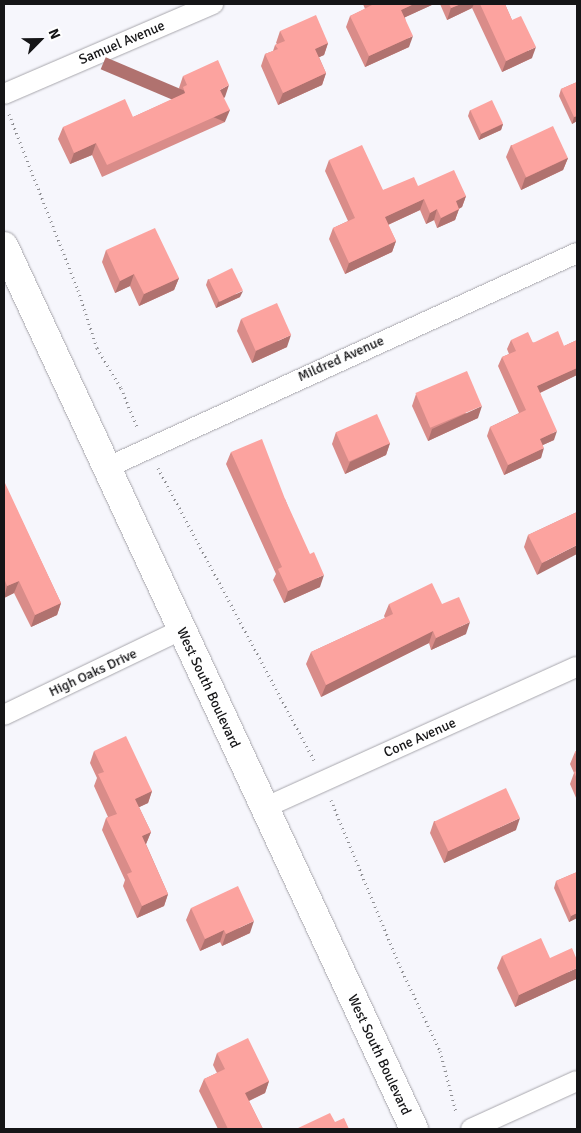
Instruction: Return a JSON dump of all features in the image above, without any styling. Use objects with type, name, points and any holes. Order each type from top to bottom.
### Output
[{"type":"street","name":"Samuel Avenue","points":[[6,102],[213,4]]},
{"type":"street","name":"West South Boulevard","points":[[4,246],[414,1129]]},
{"type":"street","name":"Mildred Avenue","points":[[106,468],[577,253]]},
{"type":"street","name":"High Oaks Drive","points":[[4,716],[181,630]]},
{"type":"street","name":"Cone Avenue","points":[[264,808],[577,667]]},
{"type":"street","points":[[471,1129],[577,1081]]},
{"type":"path","points":[[6,102],[97,348],[121,388],[134,420]]},
{"type":"path","points":[[158,468],[315,764]]},
{"type":"path","points":[[330,798],[398,962],[440,1051],[452,1103]]},
{"type":"building","points":[[372,4],[414,4],[401,10],[413,36],[369,56],[350,16]]},
{"type":"building","points":[[449,4],[461,4],[451,8]]},
{"type":"building","points":[[480,4],[505,4],[512,20],[521,16],[536,47],[506,61]]},
{"type":"building","points":[[316,15],[328,43],[315,49],[326,73],[283,93],[265,54],[278,49],[275,45],[285,41],[280,31]]},
{"type":"building","points":[[218,60],[229,85],[220,90],[230,110],[107,165],[96,143],[74,153],[63,127],[125,99],[133,117],[185,93],[183,87],[187,85],[183,76]]},
{"type":"building","points":[[577,82],[577,116],[574,117],[561,89]]},
{"type":"building","points":[[492,100],[503,124],[481,134],[470,110]]},
{"type":"building","points":[[553,126],[568,158],[526,177],[511,145]]},
{"type":"building","points":[[362,145],[383,190],[414,177],[418,186],[454,170],[466,196],[456,201],[459,209],[441,218],[437,209],[430,213],[424,199],[385,217],[396,241],[349,263],[333,228],[355,218],[329,160]]},
{"type":"building","points":[[155,228],[179,278],[144,294],[134,274],[120,281],[106,250]]},
{"type":"building","points":[[232,268],[243,290],[220,302],[209,279]]},
{"type":"building","points":[[277,303],[291,335],[256,351],[241,319]]},
{"type":"building","points":[[558,331],[564,346],[577,340],[577,368],[537,386],[557,431],[540,439],[544,448],[508,465],[490,427],[526,410],[502,357],[516,351],[511,340],[528,332],[533,343]]},
{"type":"building","points":[[467,371],[482,406],[430,428],[415,393]]},
{"type":"building","points":[[377,414],[390,443],[349,462],[336,432]]},
{"type":"building","points":[[262,439],[285,499],[310,554],[314,552],[324,575],[288,591],[278,569],[282,567],[231,452]]},
{"type":"building","points":[[4,483],[61,603],[35,615],[19,581],[7,586],[4,578]]},
{"type":"building","points":[[577,512],[577,545],[542,563],[528,535]]},
{"type":"building","points":[[432,583],[442,604],[459,597],[470,622],[436,638],[433,631],[326,685],[311,652],[393,614],[389,604]]},
{"type":"building","points":[[126,736],[152,791],[135,799],[151,832],[142,836],[168,894],[142,906],[127,874],[132,872],[106,818],[117,814],[98,774],[104,772],[94,751]]},
{"type":"building","points":[[506,788],[520,818],[448,851],[434,821]]},
{"type":"building","points":[[577,872],[577,913],[571,916],[556,881]]},
{"type":"building","points":[[238,886],[254,921],[226,934],[224,930],[205,939],[191,908]]},
{"type":"building","points":[[541,938],[550,958],[572,948],[577,960],[577,968],[519,995],[502,956]]},
{"type":"building","points":[[248,1038],[269,1081],[245,1093],[263,1129],[228,1129],[204,1079],[225,1069],[217,1053]]},
{"type":"building","points":[[330,1113],[335,1122],[344,1118],[349,1129],[296,1129]]}]
